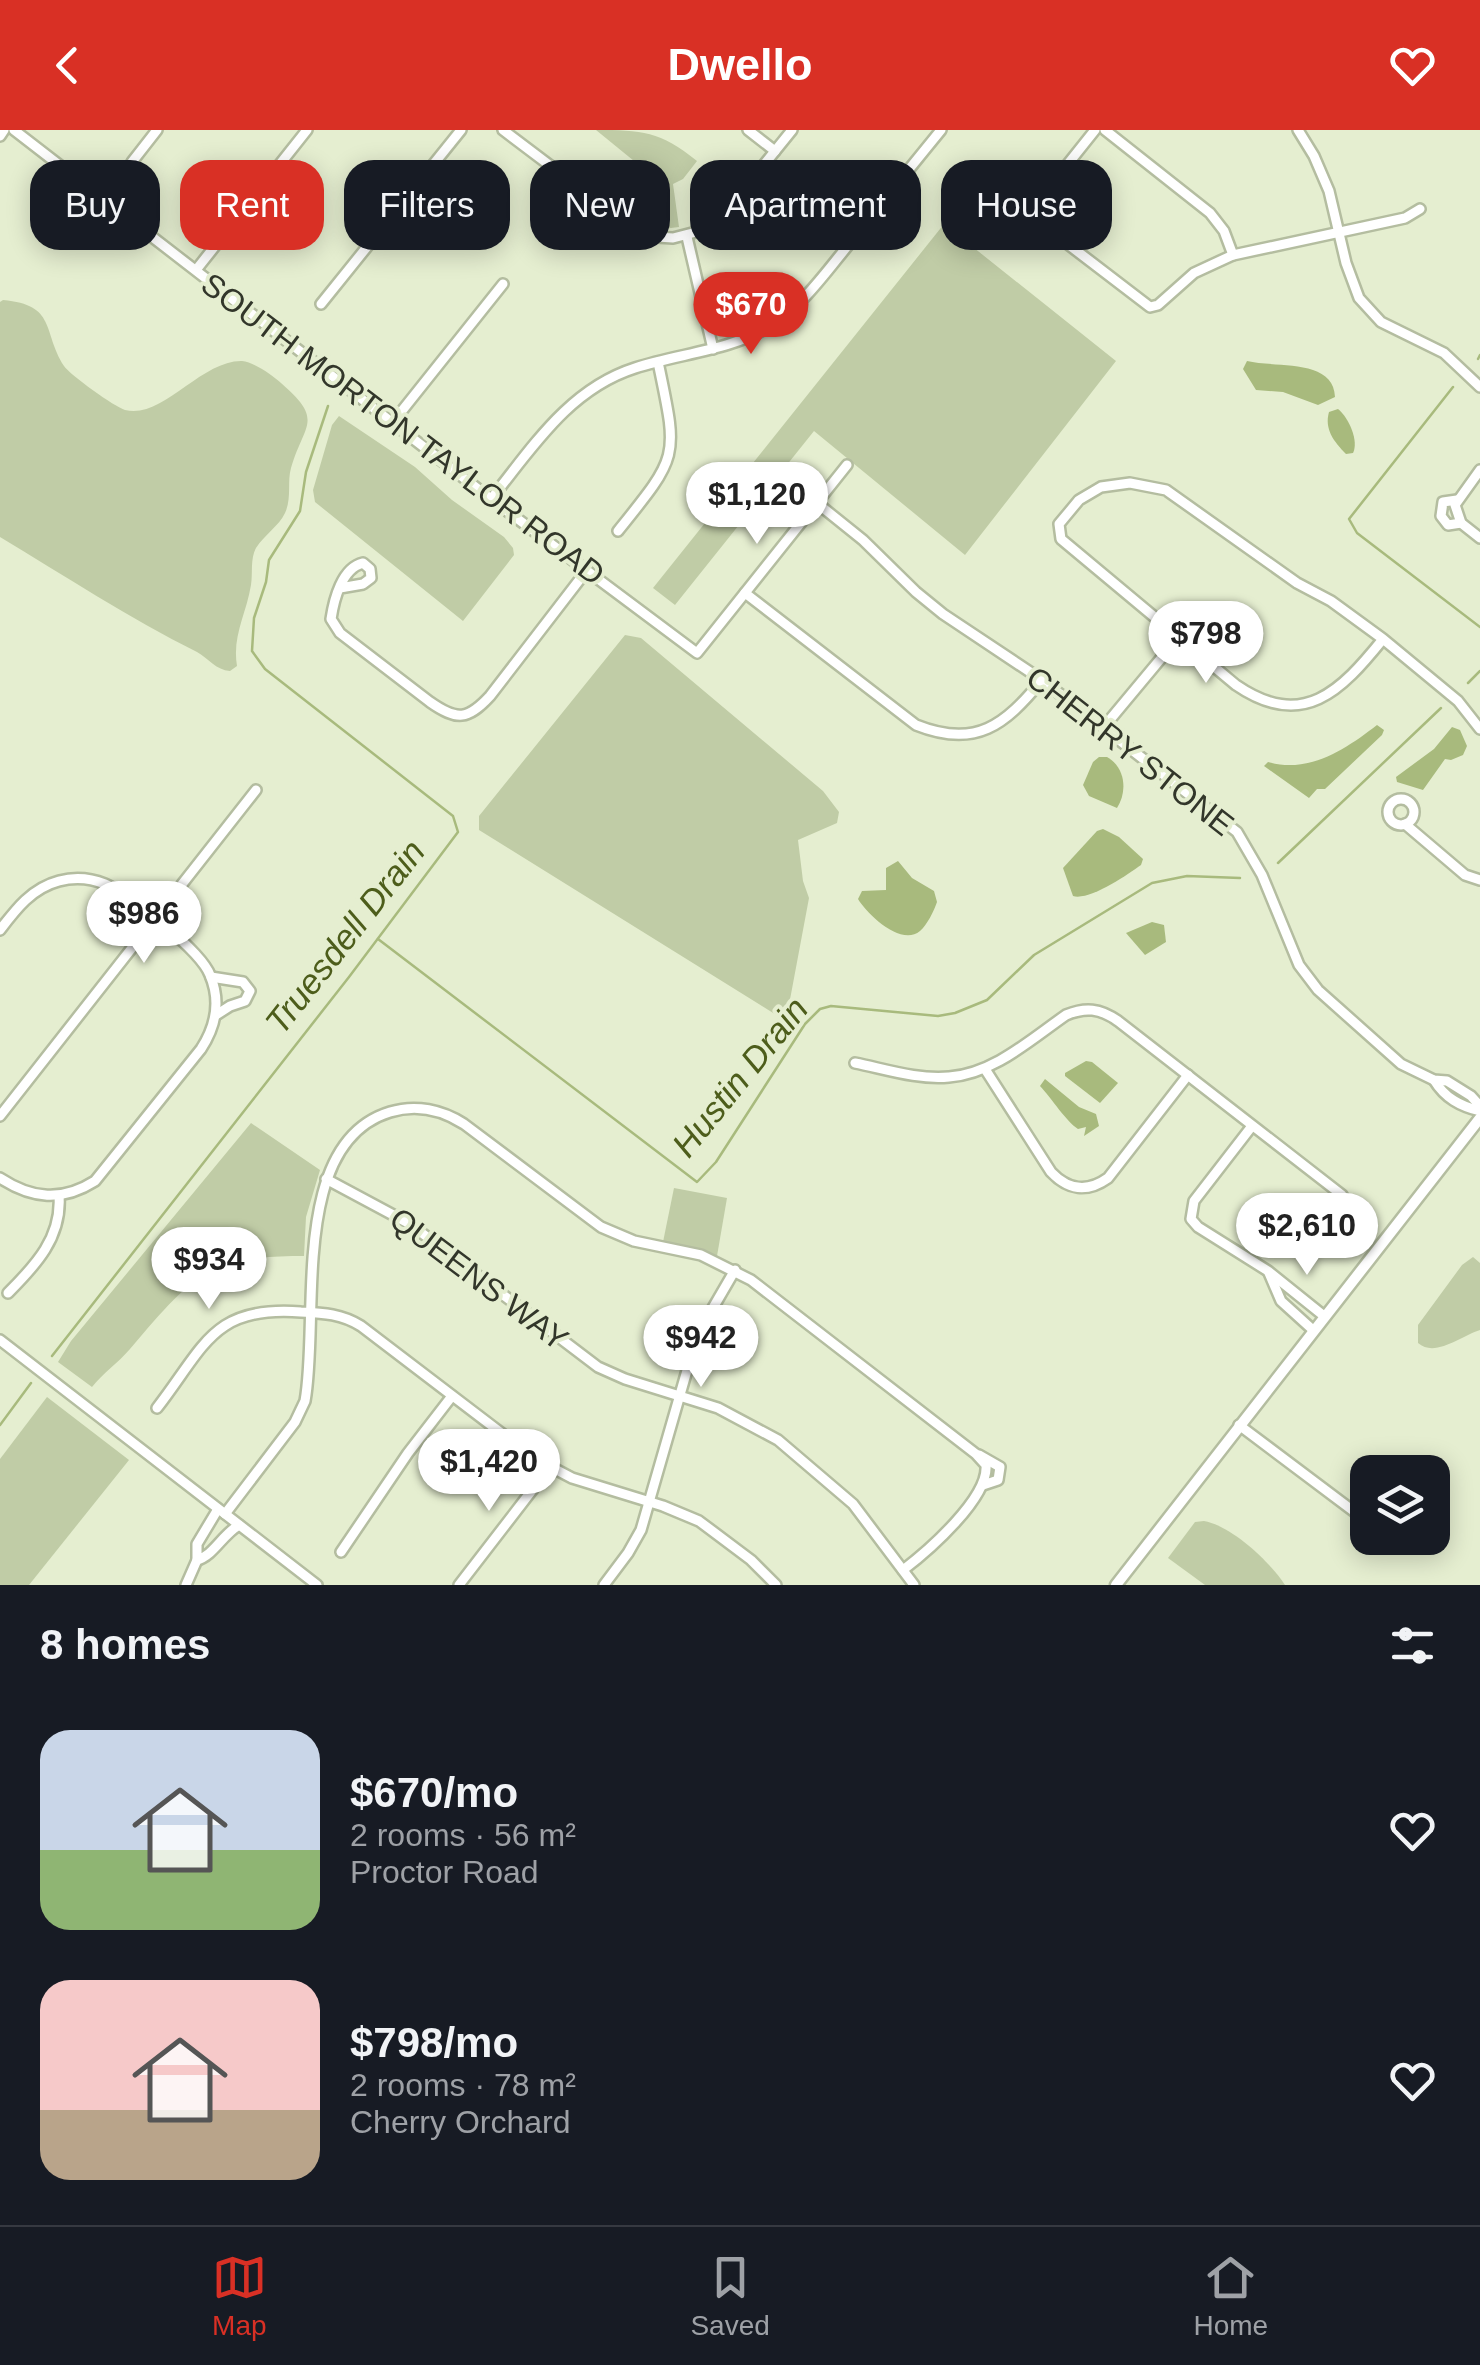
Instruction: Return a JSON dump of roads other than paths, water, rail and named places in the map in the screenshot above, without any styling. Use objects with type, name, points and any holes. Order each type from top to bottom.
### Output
[{"type":"main road","points":[[1116,1585],[1480,1112]]},
{"type":"street","name":"SOUTH MORTON TAYLOR ROAD","points":[[14,130],[697,653],[745,592]]},
{"type":"street","points":[[134,160],[157,130]]},
{"type":"street","points":[[322,304],[461,130]]},
{"type":"street","points":[[503,130],[630,226],[657,237],[687,236],[721,218],[792,130]]},
{"type":"street","points":[[748,130],[775,152]]},
{"type":"street","points":[[491,499],[554,421],[576,400],[615,376],[760,332],[795,308],[941,130]]},
{"type":"street","points":[[1095,130],[1032,209],[1039,222],[1154,307],[1194,273],[1233,255],[1405,218],[1420,209]]},
{"type":"street","points":[[1105,130],[1210,213],[1224,231],[1233,255]]},
{"type":"street","points":[[1298,130],[1330,191],[1355,290],[1369,310],[1391,328],[1444,353],[1480,387]]},
{"type":"street","points":[[196,270],[304,131]]},
{"type":"street","points":[[687,236],[712,349]]},
{"type":"street","points":[[394,422],[503,284]]},
{"type":"street","points":[[618,531],[661,478],[670,458],[672,426],[658,362]]},
{"type":"street","points":[[848,465],[745,592],[906,718],[939,733],[975,733],[996,726],[1042,680]]},
{"type":"street","points":[[1480,470],[1456,505],[1460,523],[1480,538]]},
{"type":"street","points":[[1383,639],[1338,690],[1319,700],[1271,702],[1248,693],[1178,638],[1061,539],[1057,530],[1074,505],[1101,487],[1130,482],[1166,490],[1383,639],[1458,701],[1480,729]]},
{"type":"street","points":[[1456,505],[1443,502],[1441,516],[1448,524],[1460,523]]},
{"type":"street","name":"CHERRY STONE","points":[[817,504],[863,540],[943,614],[1042,680],[1237,832],[1262,875],[1293,953],[1311,981],[1401,1064],[1471,1096],[1480,1112]]},
{"type":"street","points":[[340,588],[331,619],[340,632],[445,713],[462,716],[478,709],[490,696],[587,570]]},
{"type":"street","points":[[1103,728],[1178,638]]},
{"type":"street","points":[[0,1116],[256,790]]},
{"type":"street","points":[[1405,824],[1465,875],[1480,880]]},
{"type":"street","points":[[0,930],[35,892],[53,882],[74,878],[107,885],[200,957],[216,994],[216,1016],[202,1049],[106,1172],[83,1189],[59,1196],[28,1193],[0,1178]]},
{"type":"street","points":[[211,977],[242,982],[250,991],[246,1002],[216,1016]]},
{"type":"street","points":[[855,1063],[947,1078],[985,1069],[1066,1015],[1085,1009],[1111,1016],[1342,1195],[1351,1212]]},
{"type":"street","points":[[985,1069],[1051,1172],[1064,1184],[1084,1188],[1108,1178],[1188,1075]]},
{"type":"street","points":[[911,1087],[912,1074]]},
{"type":"street","points":[[186,1585],[197,1560],[197,1544],[302,1410],[307,1391],[318,1205],[326,1179],[345,1145],[369,1122],[398,1110],[433,1110],[464,1124],[601,1228],[634,1241],[701,1256],[735,1270],[976,1454],[986,1465],[982,1486],[940,1538],[903,1570]]},
{"type":"street","points":[[1252,1126],[1194,1201],[1190,1214],[1198,1227],[1268,1271],[1324,1316]]},
{"type":"street","name":"QUEENS WAY","points":[[326,1179],[418,1230],[598,1367],[625,1380],[736,1416],[791,1450],[852,1504],[914,1585]]},
{"type":"street","points":[[8,1292],[50,1242],[58,1218],[59,1196]]},
{"type":"street","points":[[604,1585],[633,1546],[702,1330],[735,1270]]},
{"type":"street","points":[[1268,1271],[1281,1301],[1313,1330]]},
{"type":"street","points":[[157,1408],[214,1334],[236,1318],[264,1310],[334,1314],[356,1323],[550,1467],[596,1487],[687,1516],[752,1560],[776,1585]]},
{"type":"street","points":[[0,1340],[318,1585]]},
{"type":"street","points":[[340,1552],[408,1452],[452,1396]]},
{"type":"street","points":[[1239,1425],[1350,1508]]},
{"type":"street","points":[[459,1585],[550,1467]]},
{"type":"street","points":[[197,1560],[206,1558],[224,1534],[239,1526]]},
{"type":"waterway","name":"Hustin Drain","points":[[1478,359],[1480,355]]},
{"type":"waterway","name":"Hustin Drain","points":[[1453,387],[1349,519],[1357,533],[1480,627]]},
{"type":"waterway","name":"Truesdell Drain","points":[[52,1356],[458,832],[453,816],[265,669],[252,651],[254,618],[269,560],[300,511],[306,472],[328,406]]},
{"type":"waterway","name":"Hustin Drain","points":[[1468,683],[1480,671]]},
{"type":"waterway","name":"Hustin Drain","points":[[1278,863],[1441,708]]},
{"type":"waterway","name":"Hustin Drain","points":[[378,939],[697,1182],[716,1162],[805,1024],[820,1009],[831,1006],[938,1016],[955,1013],[987,1000],[1034,955],[1152,883],[1187,876],[1240,878]]},
{"type":"waterway","name":"Truesdell Drain","points":[[0,1425],[31,1383]]}]
